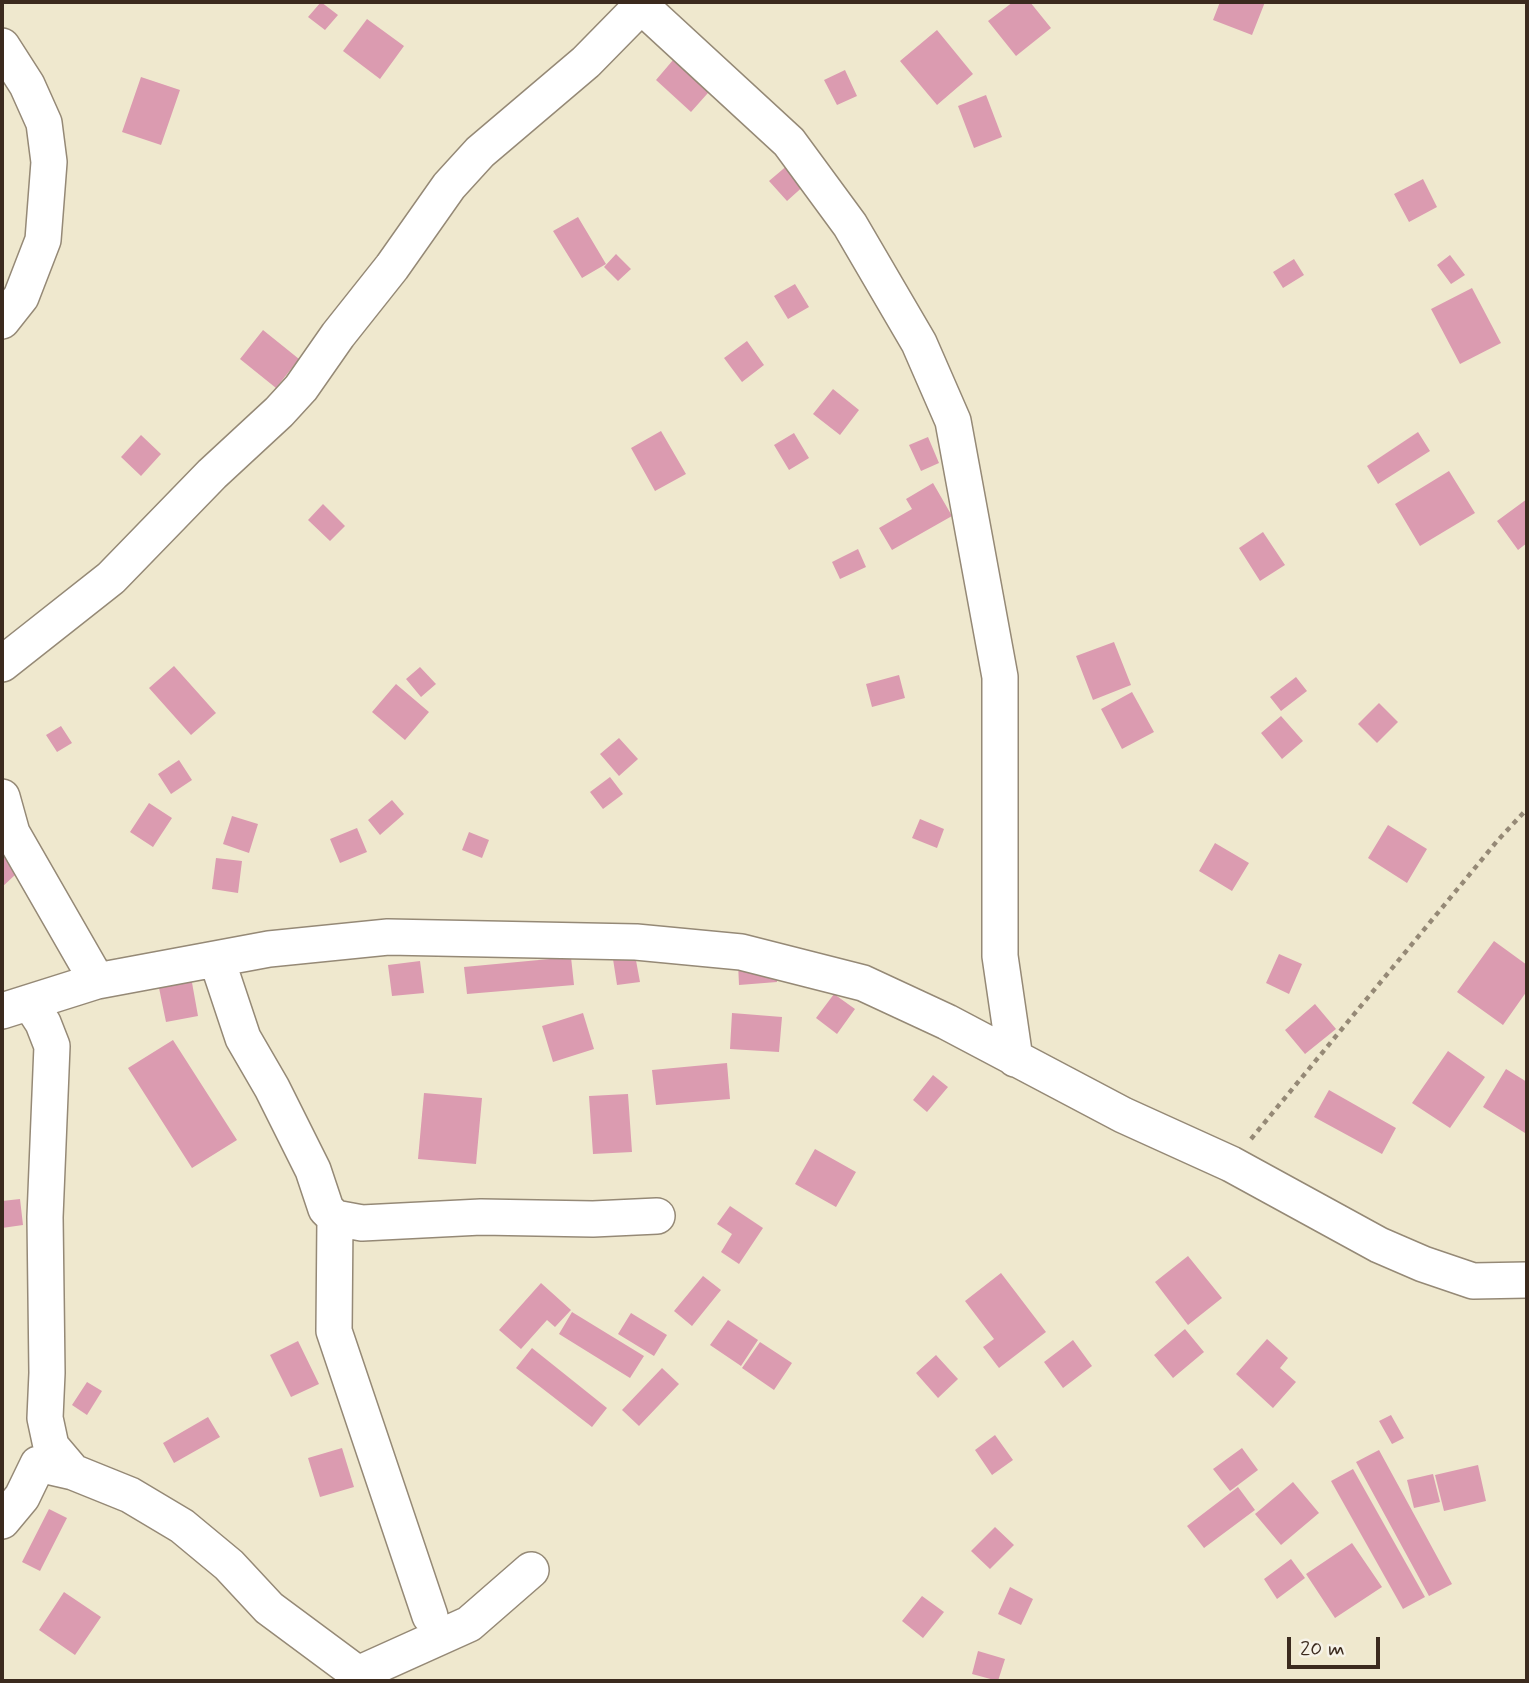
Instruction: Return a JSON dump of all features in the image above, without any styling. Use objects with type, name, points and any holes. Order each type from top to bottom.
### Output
[{"type":"street","points":[[2,664],[111,578],[212,474],[279,412],[301,388],[449,186],[480,152],[586,62],[639,4],[789,142],[857,237],[919,343],[953,421],[1000,677],[1000,957],[1016,1059]]},
{"type":"street","points":[[2,46],[27,85],[44,123],[49,162],[43,240],[21,297],[2,321]]},
{"type":"street","points":[[2,797],[12,833],[97,981]]},
{"type":"street","points":[[16,1007],[97,981],[269,949],[388,937],[636,942],[741,951],[863,983],[947,1022],[1123,1115],[1231,1164],[1379,1245],[1423,1264],[1473,1281],[1527,1280]]},
{"type":"street","points":[[216,960],[243,1038],[272,1088],[313,1170],[326,1209],[335,1218],[362,1223],[481,1217],[593,1219],[657,1216]]},
{"type":"street","points":[[16,1007],[43,1023],[52,1046],[45,1217],[45,1418],[51,1446],[73,1472]]},
{"type":"street","points":[[335,1218],[334,1331],[430,1616]]},
{"type":"street","points":[[2,1521],[22,1497],[38,1464],[73,1472],[130,1495],[182,1526],[229,1565],[269,1608],[361,1678],[469,1624],[531,1570]]},
{"type":"path","points":[[1231,1164],[1527,809]]},
{"type":"building","points":[[321,2],[338,15],[325,30],[308,17]]},
{"type":"building","points":[[1013,2],[1030,2],[1051,28],[1016,56],[988,21]]},
{"type":"building","points":[[1220,2],[1265,2],[1252,35],[1213,20]]},
{"type":"building","points":[[367,19],[404,46],[380,79],[343,51]]},
{"type":"building","points":[[937,30],[973,74],[937,105],[900,61]]},
{"type":"building","points":[[679,53],[715,85],[691,112],[656,80]]},
{"type":"building","points":[[845,70],[857,96],[837,105],[824,80]]},
{"type":"building","points":[[141,77],[180,90],[161,145],[122,132]]},
{"type":"building","points":[[986,95],[1002,137],[974,148],[958,106]]},
{"type":"building","points":[[789,164],[807,183],[787,201],[769,181]]},
{"type":"building","points":[[1423,179],[1437,207],[1409,222],[1394,194]]},
{"type":"building","points":[[578,217],[606,264],[582,278],[553,231]]},
{"type":"building","points":[[616,254],[631,269],[618,281],[604,267]]},
{"type":"building","points":[[1450,255],[1465,275],[1451,284],[1437,265]]},
{"type":"building","points":[[1294,259],[1304,275],[1283,288],[1273,272]]},
{"type":"building","points":[[795,284],[809,307],[788,319],[774,296]]},
{"type":"building","points":[[1472,288],[1501,343],[1460,364],[1431,309]]},
{"type":"building","points":[[263,330],[299,359],[276,388],[240,359]]},
{"type":"building","points":[[747,341],[764,365],[742,382],[724,358]]},
{"type":"building","points":[[833,389],[859,410],[840,435],[813,414]]},
{"type":"building","points":[[661,431],[686,474],[655,491],[631,448]]},
{"type":"building","points":[[1418,432],[1430,451],[1378,484],[1367,466]]},
{"type":"building","points":[[794,433],[809,458],[789,470],[774,445]]},
{"type":"building","points":[[141,435],[161,454],[141,476],[121,457]]},
{"type":"building","points":[[928,437],[939,463],[921,471],[909,445]]},
{"type":"building","points":[[1449,471],[1475,513],[1420,546],[1395,504]]},
{"type":"building","points":[[933,483],[952,516],[892,550],[879,528],[912,509],[906,499]]},
{"type":"building","points":[[1527,499],[1527,543],[1518,550],[1497,521]]},
{"type":"building","points":[[323,504],[345,526],[330,541],[308,520]]},
{"type":"building","points":[[1263,532],[1285,565],[1260,581],[1239,548]]},
{"type":"building","points":[[858,549],[866,567],[840,579],[832,562]]},
{"type":"building","points":[[1114,642],[1131,685],[1093,700],[1076,656]]},
{"type":"building","points":[[174,666],[216,713],[191,735],[149,688]]},
{"type":"building","points":[[420,667],[436,684],[421,697],[406,679]]},
{"type":"building","points":[[899,675],[905,698],[872,707],[866,684]]},
{"type":"building","points":[[1296,677],[1307,691],[1281,711],[1270,697]]},
{"type":"building","points":[[396,684],[429,712],[405,740],[372,712]]},
{"type":"building","points":[[1132,692],[1154,732],[1122,749],[1101,709]]},
{"type":"building","points":[[1379,703],[1398,722],[1377,743],[1358,724]]},
{"type":"building","points":[[1281,716],[1303,741],[1282,759],[1261,733]]},
{"type":"building","points":[[61,726],[72,743],[57,752],[46,735]]},
{"type":"building","points":[[619,738],[638,759],[619,776],[600,754]]},
{"type":"building","points":[[179,760],[192,780],[171,794],[158,774]]},
{"type":"building","points":[[610,777],[623,794],[603,809],[590,792]]},
{"type":"building","points":[[392,800],[404,814],[380,835],[368,820]]},
{"type":"building","points":[[149,803],[172,818],[153,847],[130,832]]},
{"type":"building","points":[[232,816],[258,824],[249,853],[223,844]]},
{"type":"building","points":[[920,819],[944,829],[937,848],[912,838]]},
{"type":"building","points":[[1388,825],[1427,849],[1407,883],[1368,858]]},
{"type":"building","points":[[357,828],[367,852],[340,863],[330,839]]},
{"type":"building","points":[[469,832],[489,840],[482,858],[462,850]]},
{"type":"building","points":[[2,842],[28,863],[2,887]]},
{"type":"building","points":[[1215,843],[1249,863],[1232,891],[1199,871]]},
{"type":"building","points":[[216,858],[242,861],[238,893],[212,889]]},
{"type":"building","points":[[1494,941],[1527,965],[1527,991],[1503,1025],[1457,992]]},
{"type":"building","points":[[1279,954],[1302,964],[1289,994],[1266,983]]},
{"type":"building","points":[[635,955],[640,982],[617,985],[613,959]]},
{"type":"building","points":[[571,957],[574,985],[467,994],[464,967]]},
{"type":"building","points":[[420,961],[424,993],[392,996],[388,965]]},
{"type":"building","points":[[776,961],[777,982],[739,985],[738,963]]},
{"type":"building","points":[[191,977],[198,1016],[166,1022],[158,983]]},
{"type":"building","points":[[834,994],[855,1009],[837,1034],[816,1018]]},
{"type":"building","points":[[1315,1004],[1336,1029],[1305,1054],[1285,1030]]},
{"type":"building","points":[[583,1013],[594,1049],[553,1062],[542,1026]]},
{"type":"building","points":[[732,1013],[782,1017],[779,1052],[730,1049]]},
{"type":"building","points":[[173,1040],[237,1140],[192,1168],[128,1068]]},
{"type":"building","points":[[1448,1051],[1485,1077],[1450,1128],[1412,1103]]},
{"type":"building","points":[[727,1063],[730,1099],[656,1105],[652,1070]]},
{"type":"building","points":[[1506,1069],[1527,1082],[1525,1133],[1483,1107]]},
{"type":"building","points":[[933,1075],[948,1087],[927,1112],[913,1100]]},
{"type":"building","points":[[1329,1090],[1396,1128],[1382,1154],[1314,1117]]},
{"type":"building","points":[[424,1093],[482,1098],[476,1164],[418,1159]]},
{"type":"building","points":[[628,1094],[632,1152],[593,1154],[589,1096]]},
{"type":"building","points":[[815,1149],[856,1172],[836,1207],[795,1184]]},
{"type":"building","points":[[20,1199],[23,1225],[2,1228],[2,1201]]},
{"type":"building","points":[[730,1206],[763,1228],[739,1264],[721,1252],[732,1234],[717,1224]]},
{"type":"building","points":[[1188,1256],[1222,1298],[1188,1325],[1155,1282]]},
{"type":"building","points":[[1001,1273],[1046,1332],[999,1368],[983,1347],[994,1339],[965,1301]]},
{"type":"building","points":[[703,1276],[721,1290],[692,1326],[674,1311]]},
{"type":"building","points":[[541,1283],[571,1310],[555,1327],[547,1320],[521,1349],[499,1330]]},
{"type":"building","points":[[572,1312],[644,1356],[630,1378],[559,1334]]},
{"type":"building","points":[[631,1313],[667,1335],[654,1356],[618,1334]]},
{"type":"building","points":[[728,1320],[758,1340],[741,1366],[710,1345]]},
{"type":"building","points":[[1185,1329],[1204,1352],[1173,1378],[1154,1355]]},
{"type":"building","points":[[1267,1339],[1288,1358],[1280,1368],[1296,1382],[1273,1408],[1236,1374]]},
{"type":"building","points":[[1073,1340],[1092,1366],[1063,1388],[1044,1362]]},
{"type":"building","points":[[298,1341],[319,1384],[291,1397],[270,1355]]},
{"type":"building","points":[[760,1342],[792,1363],[774,1390],[742,1368]]},
{"type":"building","points":[[532,1348],[607,1408],[592,1427],[516,1368]]},
{"type":"building","points":[[936,1355],[958,1379],[938,1398],[916,1373]]},
{"type":"building","points":[[662,1368],[679,1384],[639,1426],[622,1410]]},
{"type":"building","points":[[87,1382],[102,1391],[87,1415],[72,1405]]},
{"type":"building","points":[[1391,1415],[1404,1438],[1392,1444],[1379,1421]]},
{"type":"building","points":[[208,1417],[220,1437],[174,1463],[163,1443]]},
{"type":"building","points":[[995,1435],[1013,1460],[992,1475],[975,1450]]},
{"type":"building","points":[[342,1448],[354,1487],[320,1497],[308,1458]]},
{"type":"building","points":[[1242,1448],[1258,1470],[1230,1491],[1213,1469]]},
{"type":"building","points":[[1379,1450],[1452,1584],[1429,1596],[1356,1462]]},
{"type":"building","points":[[1478,1465],[1486,1501],[1444,1511],[1435,1475]]},
{"type":"building","points":[[1353,1469],[1425,1597],[1403,1609],[1331,1481]]},
{"type":"building","points":[[1433,1474],[1440,1502],[1414,1508],[1407,1480]]},
{"type":"building","points":[[1293,1482],[1319,1513],[1281,1545],[1255,1514]]},
{"type":"building","points":[[1238,1487],[1255,1510],[1204,1548],[1187,1526]]},
{"type":"building","points":[[49,1509],[67,1518],[40,1571],[22,1562]]},
{"type":"building","points":[[995,1527],[1014,1545],[990,1569],[971,1551]]},
{"type":"building","points":[[1352,1543],[1382,1587],[1335,1618],[1306,1574]]},
{"type":"building","points":[[1291,1559],[1305,1578],[1277,1599],[1264,1579]]},
{"type":"building","points":[[1010,1587],[1033,1599],[1021,1625],[998,1614]]},
{"type":"building","points":[[64,1592],[101,1617],[75,1655],[39,1630]]},
{"type":"building","points":[[922,1596],[944,1612],[923,1638],[902,1621]]},
{"type":"building","points":[[978,1651],[1005,1659],[998,1681],[972,1674]]}]
